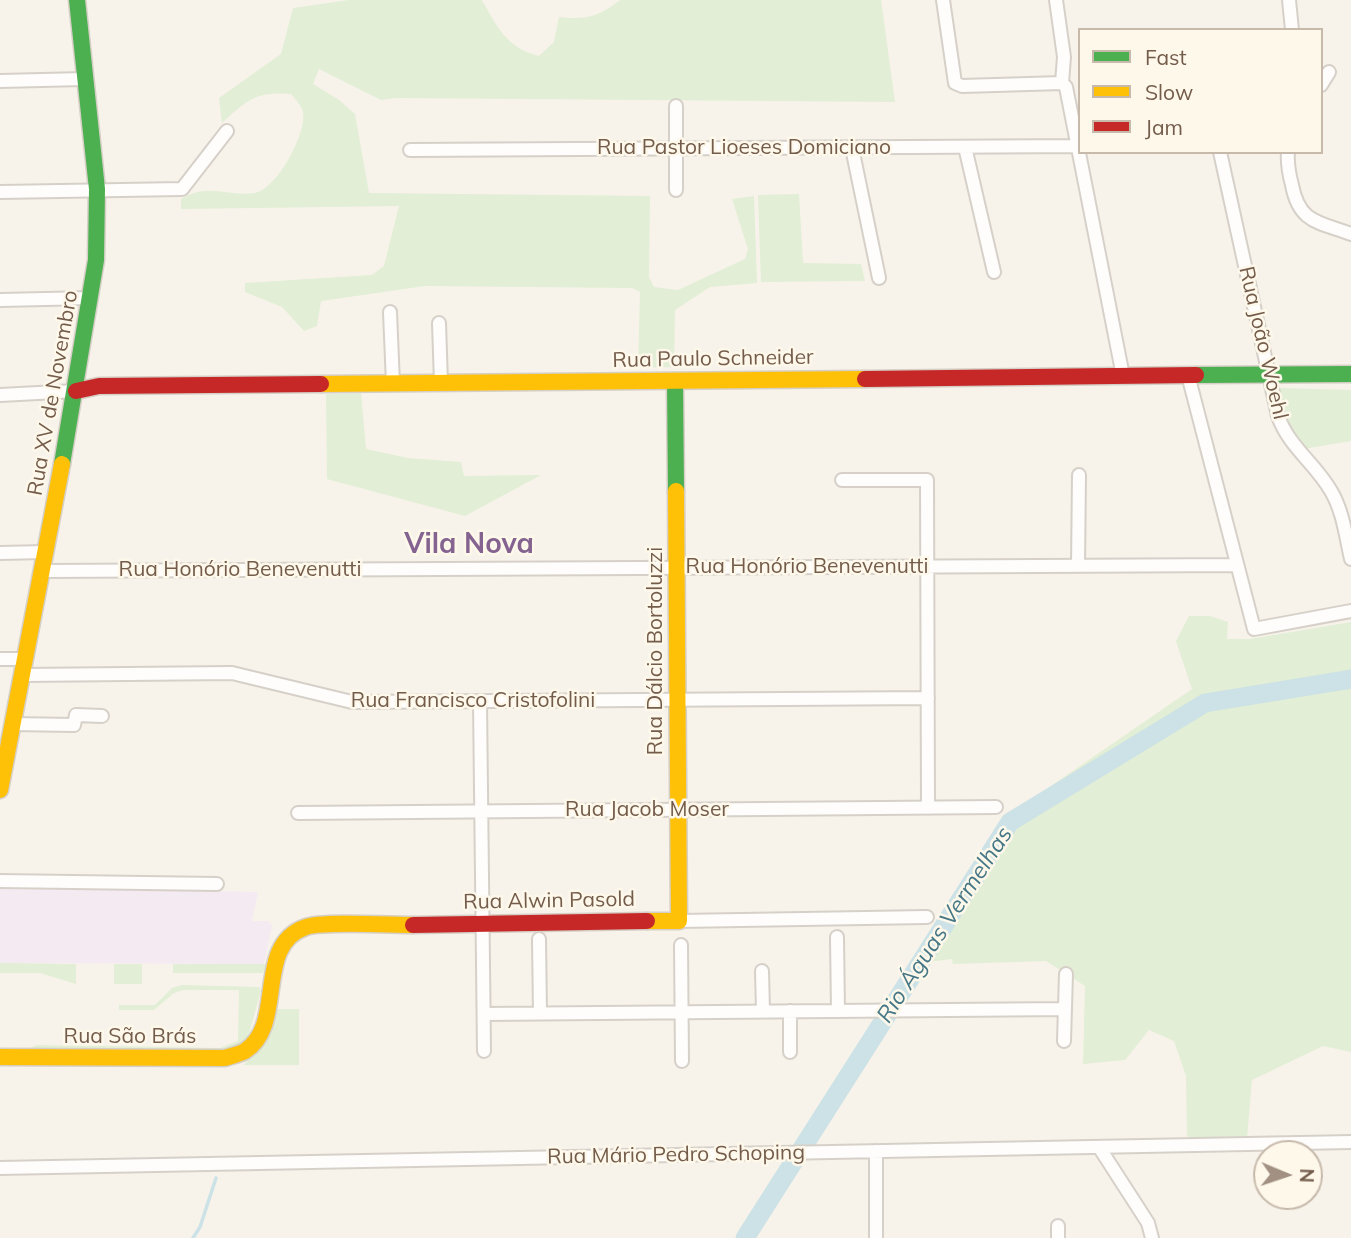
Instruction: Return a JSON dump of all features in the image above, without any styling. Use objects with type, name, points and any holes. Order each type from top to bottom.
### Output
[{"type":"street","name":"Rua XV de Novembro","points":[[0,790],[76,391],[99,230],[77,0]]},
{"type":"street","points":[[943,0],[956,83],[962,86],[1064,85]]},
{"type":"street","points":[[1056,0],[1064,57],[1064,85],[1078,146]]},
{"type":"street","points":[[1289,0],[1292,28]]},
{"type":"street","points":[[1323,82],[1329,72]]},
{"type":"street","points":[[0,82],[84,79]]},
{"type":"street","points":[[676,106],[676,190]]},
{"type":"street","points":[[0,192],[182,189],[227,131]]},
{"type":"street","name":"Rua Pastor Lioeses Domiciano","points":[[410,150],[1078,146]]},
{"type":"street","points":[[964,147],[994,272]]},
{"type":"street","points":[[852,148],[879,278]]},
{"type":"street","points":[[1080,154],[1123,376]]},
{"type":"street","name":"Rua João Woehl","points":[[1220,154],[1267,374],[1286,434],[1325,482],[1336,501],[1351,559]]},
{"type":"street","points":[[1288,154],[1287,164],[1298,210],[1310,219],[1351,234]]},
{"type":"street","points":[[0,300],[91,298]]},
{"type":"street","points":[[390,312],[393,383]]},
{"type":"street","points":[[439,323],[441,383]]},
{"type":"street","name":"Rua Paulo Schneider","points":[[76,391],[99,386],[1351,374]]},
{"type":"street","points":[[1188,375],[1254,629],[1351,611]]},
{"type":"street","name":"Rua Dálcio Bortoluzzi","points":[[675,381],[679,920]]},
{"type":"street","points":[[0,395],[76,391]]},
{"type":"street","points":[[1078,566],[1079,475]]},
{"type":"street","points":[[842,480],[927,480],[928,808]]},
{"type":"street","points":[[0,553],[45,552]]},
{"type":"street","name":"Rua Honório Benevenutti","points":[[41,571],[1237,565]]},
{"type":"street","name":"Rua Francisco Cristofolini","points":[[0,659],[23,667],[232,673],[352,702],[928,698]]},
{"type":"street","points":[[480,702],[484,1051]]},
{"type":"street","points":[[12,724],[74,725],[76,715],[102,716]]},
{"type":"street","name":"Rua Jacob Moser","points":[[298,813],[996,807]]},
{"type":"street","points":[[0,881],[217,884]]},
{"type":"street","name":"Rua Alwin Pasold","points":[[255,1044],[262,1029],[279,952],[288,936],[296,930],[319,925],[927,917]]},
{"type":"street","points":[[837,937],[838,1011]]},
{"type":"street","points":[[540,939],[540,1013]]},
{"type":"street","points":[[681,945],[682,1061]]},
{"type":"street","points":[[762,971],[762,1012]]},
{"type":"street","points":[[1064,1041],[1066,974]]},
{"type":"street","points":[[484,1014],[1065,1009]]},
{"type":"street","points":[[790,1011],[790,1052]]},
{"type":"street","name":"Rua São Brás","points":[[0,1057],[225,1058],[243,1055],[255,1044]]},
{"type":"street","name":"Rua Mário Pedro Schoping","points":[[0,1168],[1351,1142]]},
{"type":"street","points":[[1099,1147],[1147,1223],[1152,1238]]},
{"type":"street","points":[[876,1151],[876,1238]]},
{"type":"shaded area","points":[[0,886],[258,892],[252,921],[269,921],[272,926],[264,964],[0,963]]},
{"type":"green space","points":[[349,0],[482,0],[498,27],[511,42],[539,56],[554,42],[559,17],[592,16],[620,0],[881,0],[895,102],[381,100],[319,69],[313,84],[355,114],[369,193],[650,196],[649,277],[654,287],[678,290],[745,259],[748,249],[732,199],[754,196],[757,283],[710,287],[675,310],[674,367],[638,368],[640,292],[632,288],[425,286],[321,301],[317,326],[304,331],[282,307],[245,292],[245,283],[372,275],[384,266],[399,206],[181,209],[181,199],[200,191],[255,193],[272,182],[289,159],[300,133],[303,112],[300,105],[291,94],[260,96],[238,108],[222,123],[219,98],[281,54],[293,8]]},
{"type":"green space","points":[[799,194],[803,263],[861,264],[865,281],[761,282],[758,195]]},
{"type":"green space","points":[[1278,388],[1351,390],[1351,441],[1303,449],[1282,416]]},
{"type":"green space","points":[[361,393],[366,449],[408,458],[461,462],[464,476],[541,475],[465,516],[327,479],[326,394]]},
{"type":"green space","points":[[1189,616],[1210,616],[1228,622],[1227,639],[1250,639],[1351,622],[1351,1052],[1323,1046],[1252,1080],[1247,1138],[1193,1140],[1187,1136],[1186,1076],[1174,1041],[1149,1030],[1125,1060],[1083,1064],[1085,986],[1046,961],[953,964],[952,959],[913,964],[1016,810],[1192,689],[1176,641]]},
{"type":"green space","points":[[0,963],[76,964],[76,984],[40,973],[0,973]]},
{"type":"green space","points":[[114,964],[142,964],[142,984],[114,984]]},
{"type":"green space","points":[[173,964],[266,964],[263,973],[173,973]]},
{"type":"green space","points":[[182,985],[259,987],[261,990],[248,1038],[233,1050],[29,1049],[36,1045],[220,1048],[238,1041],[239,990],[183,990],[174,993],[154,1010],[119,1010],[119,1005],[155,1005],[172,988]]},
{"type":"green space","points":[[272,1009],[299,1009],[299,1065],[243,1065],[260,1050]]},
{"type":"waterway","name":"Rio Águas Vermelhas","points":[[745,1238],[1010,822],[1205,703],[1351,679]]},
{"type":"waterway","points":[[193,1238],[200,1227],[216,1178]]},
{"type":"traffic: fast","points":[[62,464],[96,260],[97,189],[77,0]]},
{"type":"traffic: fast","points":[[1196,375],[1351,374]]},
{"type":"traffic: fast","points":[[675,381],[676,491]]},
{"type":"traffic: slow","points":[[321,384],[865,379]]},
{"type":"traffic: slow","points":[[0,790],[62,464]]},
{"type":"traffic: slow","points":[[647,921],[679,921],[676,491]]},
{"type":"traffic: slow","points":[[0,1057],[225,1058],[235,1055],[245,1051],[258,1039],[265,1023],[274,967],[280,950],[290,936],[315,925],[413,925]]},
{"type":"traffic: jam","points":[[865,379],[1196,375]]},
{"type":"traffic: jam","points":[[76,391],[99,386],[321,384]]},
{"type":"traffic: jam","points":[[413,925],[647,921]]},
{"type":"district","name":"Vila Nova","points":[[469,545]]}]
